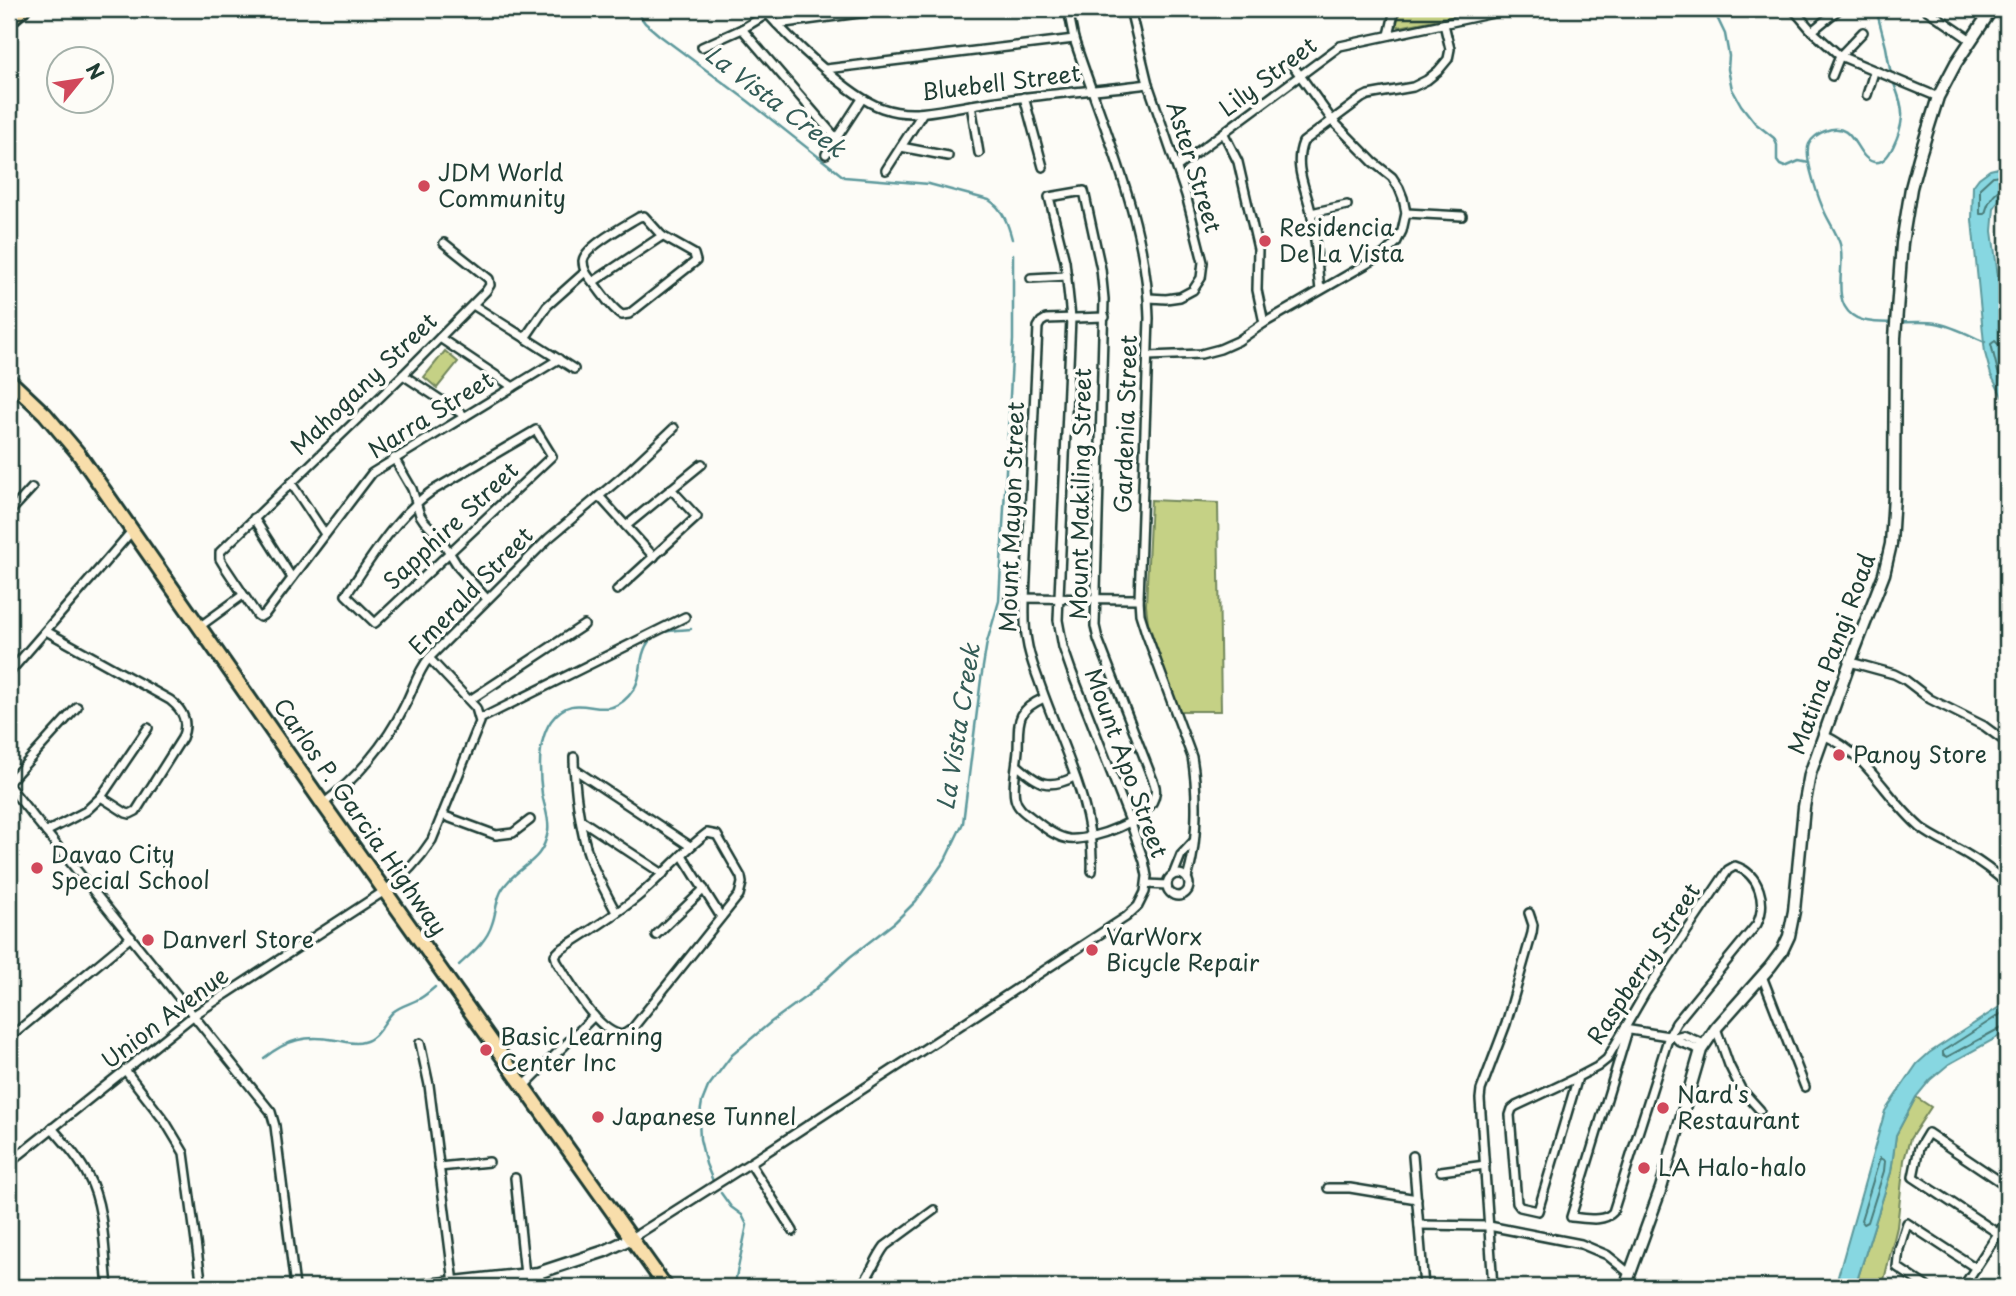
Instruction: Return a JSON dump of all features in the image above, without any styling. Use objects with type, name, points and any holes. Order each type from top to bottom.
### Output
[{"type":"main road","points":[[9,21],[23,9]]},
{"type":"main road","name":"Carlos P. Garcia Highway","points":[[9,380],[62,432],[666,1287]]},
{"type":"street","points":[[777,24],[889,9]]},
{"type":"street","name":"Gardenia Street","points":[[1068,9],[1074,38],[1134,215],[1149,298],[1139,599],[1146,633],[1192,757],[1196,778],[1192,861],[1187,878]]},
{"type":"street","name":"Aster Street","points":[[1130,9],[1148,84],[1177,167],[1203,262],[1201,278],[1194,290],[1180,297],[1149,298]]},
{"type":"street","points":[[1389,35],[1395,9]]},
{"type":"street","name":"Lily Street","points":[[1177,167],[1340,46],[1512,9]]},
{"type":"street","points":[[1793,9],[1812,31],[1840,56],[1938,97]]},
{"type":"street","points":[[1812,31],[1839,9]]},
{"type":"street","name":"Matina Pangi Road","points":[[1625,1287],[1661,1188],[1702,1047],[1786,944],[1791,928],[1806,790],[1823,736],[1884,574],[1891,544],[1894,511],[1895,338],[1902,243],[1911,188],[1938,97],[1992,9]]},
{"type":"street","points":[[1927,10],[1971,40]]},
{"type":"street","points":[[702,47],[742,29],[765,11]]},
{"type":"street","name":"Bluebell Street","points":[[765,11],[862,99],[898,113],[922,114],[1024,97],[1148,84]]},
{"type":"street","points":[[1320,290],[1311,213],[1298,167],[1298,153],[1303,142],[1368,95],[1413,87],[1433,75],[1448,59],[1450,49],[1444,24]]},
{"type":"street","points":[[742,29],[836,138]]},
{"type":"street","points":[[1832,76],[1840,56],[1863,32]]},
{"type":"street","points":[[826,69],[1074,38]]},
{"type":"street","points":[[1148,356],[1201,354],[1238,341],[1264,323],[1384,254],[1396,243],[1402,231],[1406,213],[1403,198],[1392,177],[1373,162],[1332,120],[1289,60]]},
{"type":"street","points":[[1867,95],[1874,72]]},
{"type":"street","points":[[1024,97],[1043,167]]},
{"type":"street","points":[[826,154],[862,99]]},
{"type":"street","points":[[971,105],[979,153]]},
{"type":"street","points":[[886,170],[922,114]]},
{"type":"street","points":[[1224,134],[1238,162],[1258,249],[1257,290],[1264,323]]},
{"type":"street","points":[[901,147],[948,156]]},
{"type":"street","name":"Mount Apo Street","points":[[632,1238],[1126,917],[1141,901],[1147,884],[1144,860],[1063,647],[1058,620],[1071,318],[1067,276],[1049,197],[1084,191]]},
{"type":"street","name":"Mount Makiling Street","points":[[1084,191],[1101,269],[1105,317],[1095,626],[1155,788],[1150,805],[1130,821]]},
{"type":"street","points":[[1311,213],[1348,205]]},
{"type":"street","points":[[1406,213],[1462,216]]},
{"type":"street","points":[[639,217],[647,217],[662,236],[691,251],[696,261],[629,314],[622,315],[585,272],[583,261],[587,252],[639,217]]},
{"type":"street","points":[[593,282],[662,236]]},
{"type":"street","name":"Mahogany Street","points":[[243,595],[221,561],[223,548],[486,292],[490,282],[487,277],[444,243]]},
{"type":"street","points":[[525,338],[547,306],[585,272]]},
{"type":"street","points":[[1031,278],[1067,276]]},
{"type":"street","points":[[473,305],[574,369]]},
{"type":"street","points":[[1071,318],[1105,317]]},
{"type":"street","name":"Mount Mayon Street","points":[[1071,318],[1046,319],[1037,330],[1025,599],[1027,643],[1044,698],[1085,807],[1091,836],[1092,871]]},
{"type":"street","points":[[440,338],[513,387]]},
{"type":"street","name":"Narra Street","points":[[243,595],[256,614],[260,617],[265,614],[366,479],[378,468],[559,359]]},
{"type":"street","points":[[403,375],[465,416]]},
{"type":"street","name":"Emerald Street","points":[[323,804],[359,772],[376,751],[404,708],[418,674],[429,658],[549,537],[674,428]]},
{"type":"street","name":"Sapphire Street","points":[[536,430],[552,456],[375,623],[346,596],[380,547],[417,503],[432,491],[536,430]]},
{"type":"street","points":[[394,458],[412,489],[420,515],[441,539],[459,568],[487,599]]},
{"type":"street","points":[[626,526],[702,464]]},
{"type":"street","points":[[291,483],[325,534]]},
{"type":"street","points":[[9,513],[32,488]]},
{"type":"street","points":[[617,590],[698,517],[671,489]]},
{"type":"street","points":[[599,496],[654,557]]},
{"type":"street","points":[[254,518],[292,578]]},
{"type":"street","points":[[9,673],[132,531]]},
{"type":"street","points":[[199,627],[243,595]]},
{"type":"street","points":[[1009,598],[1139,599]]},
{"type":"street","points":[[429,658],[476,708],[480,719],[685,617]]},
{"type":"street","points":[[470,701],[584,625]]},
{"type":"street","points":[[46,631],[170,700],[184,717],[186,724],[182,738],[136,811],[126,813],[101,797]]},
{"type":"street","points":[[1850,662],[1894,674],[1930,699],[1984,726],[2007,743]]},
{"type":"street","points":[[1044,698],[1021,714],[1014,796],[1016,802],[1023,811],[1064,838],[1081,839],[1130,821]]},
{"type":"street","points":[[76,707],[9,784],[271,1112],[295,1287]]},
{"type":"street","name":"Union Avenue","points":[[9,1163],[194,1015],[386,890],[408,871],[432,840],[480,719]]},
{"type":"street","points":[[46,832],[86,811],[101,797],[148,728]]},
{"type":"street","points":[[1823,736],[1836,741],[1857,757],[1917,825],[1984,865],[2007,884]]},
{"type":"street","points":[[575,757],[574,769],[581,820],[590,859],[616,912]]},
{"type":"street","points":[[1017,765],[1028,776],[1047,785],[1074,777]]},
{"type":"street","points":[[574,769],[690,846]]},
{"type":"street","points":[[442,815],[496,835],[513,833],[530,820]]},
{"type":"street","points":[[581,820],[663,874]]},
{"type":"street","points":[[707,833],[718,835],[741,877],[739,895],[632,1029],[619,1035],[594,1016],[555,955],[636,898],[690,846],[707,833]]},
{"type":"street","name":"Gardenia Street","points":[[1173,875],[1181,855],[1193,842]]},
{"type":"street","points":[[682,855],[721,917]]},
{"type":"street","name":"Raspberry Street","points":[[1578,1077],[1538,1212],[1518,1206],[1510,1115],[1512,1110],[1516,1105],[1578,1077],[1607,1059],[1654,979],[1728,870],[1735,866],[1746,871],[1760,892],[1762,905],[1759,919],[1751,933],[1676,1023],[1672,1037]]},
{"type":"street","points":[[1179,874],[1187,878],[1189,888],[1182,896],[1172,894],[1167,884],[1173,875],[1179,874]]},
{"type":"street","points":[[1147,884],[1167,884]]},
{"type":"street","points":[[656,935],[704,889]]},
{"type":"street","points":[[1493,1287],[1481,1090],[1506,1024],[1532,933],[1533,925],[1529,913]]},
{"type":"street","points":[[9,1038],[131,937]]},
{"type":"street","points":[[1762,976],[1805,1087]]},
{"type":"street","points":[[524,1086],[594,1016]]},
{"type":"street","points":[[1716,1028],[1741,1088],[1760,1110]]},
{"type":"street","points":[[1672,1037],[1613,1212],[1601,1219],[1571,1217],[1618,1065],[1626,1030],[1672,1037],[1680,1042],[1702,1047]]},
{"type":"street","points":[[421,1043],[439,1167],[449,1284]]},
{"type":"street","points":[[1607,1059],[1618,1065]]},
{"type":"street","points":[[125,1070],[166,1123],[184,1153],[202,1287]]},
{"type":"street","points":[[52,1128],[83,1166],[94,1188],[108,1287]]},
{"type":"street","points":[[1998,1234],[1913,1177],[1919,1148],[1928,1133],[2007,1186]]},
{"type":"street","points":[[1413,1156],[1424,1287]]},
{"type":"street","points":[[439,1167],[489,1163]]},
{"type":"street","points":[[750,1163],[793,1231]]},
{"type":"street","points":[[1441,1171],[1485,1165]]},
{"type":"street","points":[[515,1178],[525,1275]]},
{"type":"street","points":[[1328,1188],[1350,1188],[1417,1199]]},
{"type":"street","points":[[860,1287],[880,1252],[934,1210]]},
{"type":"street","points":[[1964,1287],[2007,1220]]},
{"type":"street","points":[[1927,1287],[1897,1267],[1899,1248],[1908,1223],[1976,1268]]},
{"type":"street","points":[[1419,1225],[1489,1226],[1581,1244],[1607,1255],[1629,1273]]},
{"type":"street","points":[[408,1287],[538,1273],[606,1251],[632,1238]]},
{"type":"street","points":[[538,1273],[543,1287]]},
{"type":"green space","points":[[1399,9],[1490,9],[1399,27],[1396,24]]},
{"type":"green space","points":[[445,351],[458,362],[437,388],[424,377]]},
{"type":"green space","points":[[1151,500],[1218,503],[1221,711],[1178,711],[1148,622],[1146,605]]},
{"type":"green space","points":[[1916,1097],[1931,1107],[1910,1139],[1904,1160],[1897,1227],[1883,1287],[1855,1287],[1891,1172],[1896,1135]]},
{"type":"water","points":[[2007,168],[2007,193],[1994,208],[1992,231],[2007,353],[2007,406],[1991,375],[1985,353],[1972,220],[1973,186],[1990,170]]},
{"type":"water","points":[[2007,1002],[2007,1032],[1949,1064],[1930,1080],[1916,1097],[1896,1135],[1891,1172],[1855,1287],[1835,1287],[1885,1111],[1917,1064],[1929,1053]]},
{"type":"waterway","name":"La Vista Creek","points":[[635,9],[645,23],[659,35],[844,177],[929,184],[989,200],[1007,222],[1012,239]]},
{"type":"waterway","points":[[1713,9],[1725,34],[1732,89],[1741,105],[1755,123],[1774,138],[1780,165],[1785,167],[1799,161],[1809,163]]},
{"type":"waterway","points":[[1876,9],[1891,75]]},
{"type":"waterway","points":[[1893,81],[1901,103],[1902,117],[1890,153],[1880,162],[1867,159],[1843,130],[1820,133],[1809,144],[1808,158],[1813,180],[1840,244],[1842,300],[1852,315],[1869,322],[1936,323],[1955,328],[1985,342]]},
{"type":"waterway","name":"La Vista Creek","points":[[713,1181],[700,1139],[699,1120],[708,1087],[732,1055],[811,993],[916,901],[945,860],[963,823],[981,679],[987,642],[999,601],[1013,340],[1013,254]]},
{"type":"waterway","points":[[459,965],[487,936],[503,888],[536,857],[545,842],[548,822],[542,794],[540,756],[551,721],[561,710],[572,706],[613,707],[623,701],[637,683],[643,653],[651,639],[663,632],[691,629]]},
{"type":"waterway","points":[[264,1058],[281,1046],[306,1038],[356,1043],[368,1040],[377,1034],[393,1012],[435,987]]},
{"type":"waterway","name":"La Vista Creek","points":[[721,1193],[731,1207],[742,1215],[747,1225],[734,1287]]},
{"type":"place","name":"JDM World Community","points":[[424,186]]},
{"type":"place","name":"Residencia De La Vista","points":[[1265,241]]},
{"type":"place","name":"Panoy Store","points":[[1839,755]]},
{"type":"place","name":"Davao City Special School","points":[[37,868]]},
{"type":"place","name":"Danverl Store","points":[[148,940]]},
{"type":"place","name":"VarWorx Bicycle Repair","points":[[1092,950]]},
{"type":"place","name":"Basic Learning Center Inc","points":[[486,1050]]},
{"type":"place","name":"Nard's Restaurant","points":[[1663,1108]]},
{"type":"place","name":"Japanese Tunnel","points":[[598,1117]]},
{"type":"place","name":"LA Halo-halo","points":[[1644,1168]]}]
